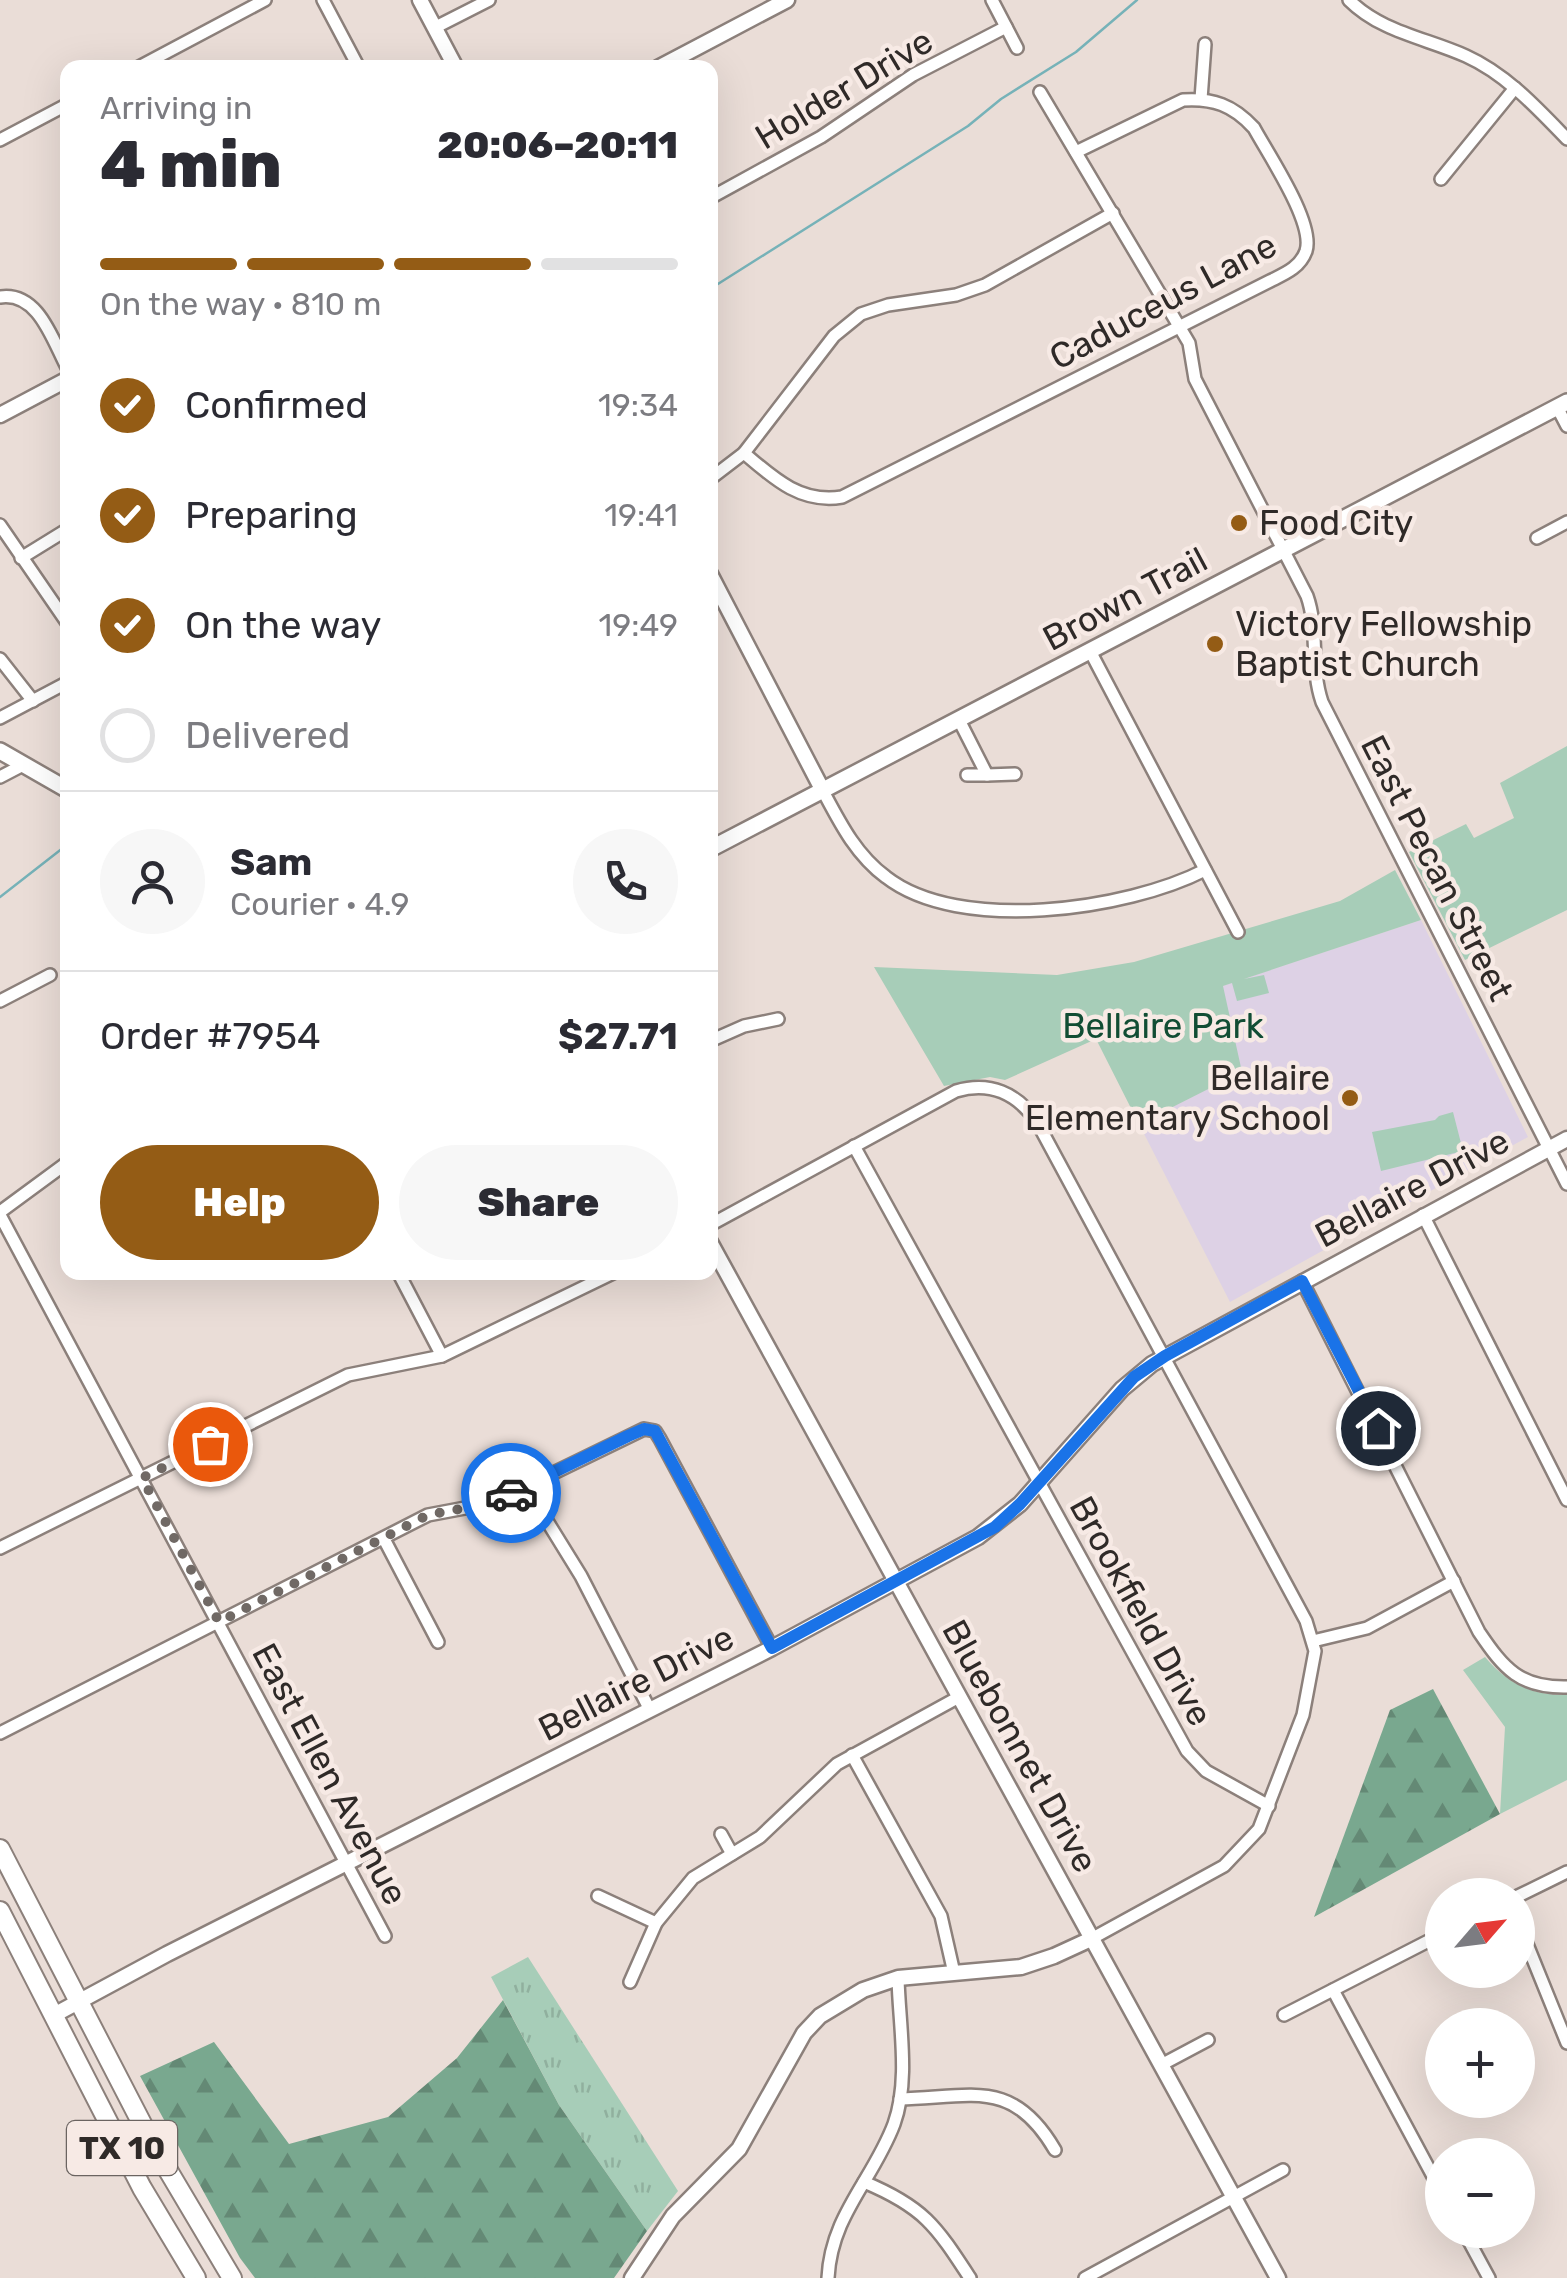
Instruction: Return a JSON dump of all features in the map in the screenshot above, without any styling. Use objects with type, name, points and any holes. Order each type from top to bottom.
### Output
[{"type":"main road","name":"Brown Trail","points":[[718,845],[1562,404]]},
{"type":"main road","points":[[11,758],[60,786]]},
{"type":"main road","name":"TX 10","points":[[0,1849],[177,2190],[232,2278]]},
{"type":"main road","name":"TX 10","points":[[0,1911],[142,2188],[196,2278]]},
{"type":"street","points":[[152,60],[264,0]]},
{"type":"street","points":[[323,0],[355,60]]},
{"type":"street","points":[[420,0],[452,60]]},
{"type":"street","points":[[434,28],[489,0]]},
{"type":"street","points":[[673,60],[787,0]]},
{"type":"street","points":[[992,0],[1017,48]]},
{"type":"street","points":[[1349,0],[1372,19],[1467,57],[1515,88],[1567,139]]},
{"type":"street","name":"Holder Drive","points":[[718,194],[811,143],[913,76],[1006,28]]},
{"type":"street","points":[[1076,152],[1168,105],[1200,98],[1205,44]]},
{"type":"street","points":[[1440,179],[1515,88]]},
{"type":"street","name":"East Pecan Street","points":[[1040,92],[1181,328],[1203,396],[1311,607],[1313,669],[1322,702],[1567,1184]]},
{"type":"street","name":"Caduceus Lane","points":[[744,453],[799,494],[842,497],[1292,269],[1306,251],[1305,224],[1254,128],[1233,108],[1200,98]]},
{"type":"street","points":[[0,140],[60,108]]},
{"type":"street","points":[[718,473],[744,453],[828,344],[862,314],[986,285],[1113,212]]},
{"type":"street","points":[[0,297],[19,298],[31,305],[60,355]]},
{"type":"street","points":[[0,416],[60,383]]},
{"type":"street","points":[[1562,404],[1567,426]]},
{"type":"street","points":[[1537,538],[1567,522]]},
{"type":"street","points":[[0,526],[60,613]]},
{"type":"street","points":[[21,558],[60,533]]},
{"type":"street","points":[[718,589],[844,830],[871,865],[913,894],[951,906],[1055,910],[1186,879],[1205,870]]},
{"type":"street","points":[[1090,651],[1238,932]]},
{"type":"street","points":[[0,659],[33,700]]},
{"type":"street","points":[[0,718],[60,686]]},
{"type":"street","points":[[958,720],[986,775]]},
{"type":"street","points":[[2,776],[11,758]]},
{"type":"street","points":[[967,775],[1016,774]]},
{"type":"street","points":[[0,1000],[50,974]]},
{"type":"street","points":[[718,1037],[778,1018]]},
{"type":"street","points":[[632,2278],[673,2216],[739,2149],[804,2033],[843,2000],[898,1978],[1035,1963],[1091,1939],[1224,1866],[1248,1844],[1270,1806],[1303,1715],[1315,1651],[1306,1620],[1165,1356],[1037,1122],[1018,1099],[981,1087],[956,1092],[718,1221]]},
{"type":"street","name":"Bellaire Drive","points":[[54,2015],[772,1648],[995,1527],[1122,1389],[1165,1356],[1567,1139]]},
{"type":"street","name":"Brookfield Drive","points":[[854,1146],[1187,1751],[1206,1771],[1270,1806]]},
{"type":"street","points":[[0,1213],[60,1168]]},
{"type":"street","name":"East Ellen Avenue","points":[[0,1213],[385,1936]]},
{"type":"street","points":[[1423,1215],[1567,1500]]},
{"type":"street","name":"Bluebonnet Drive","points":[[718,1257],[1278,2278]]},
{"type":"street","points":[[402,1280],[442,1356]]},
{"type":"street","points":[[0,1548],[348,1375],[442,1356],[599,1280]]},
{"type":"street","points":[[1302,1281],[1479,1632],[1508,1670],[1531,1683],[1567,1687]]},
{"type":"street","points":[[0,1733],[428,1515],[481,1505],[644,1429],[655,1431],[772,1648]]},
{"type":"street","points":[[526,1487],[581,1576],[650,1710]]},
{"type":"street","points":[[384,1539],[438,1642]]},
{"type":"street","points":[[1312,1640],[1367,1628],[1454,1580]]},
{"type":"street","points":[[630,1982],[656,1923],[693,1878],[760,1837],[824,1774],[959,1697]]},
{"type":"street","points":[[852,1755],[941,1916],[954,1973]]},
{"type":"street","points":[[721,1834],[732,1854]]},
{"type":"street","points":[[1535,1888],[1567,1872]]},
{"type":"street","points":[[598,1896],[656,1923]]},
{"type":"street","points":[[1284,2015],[1425,1943]]},
{"type":"street","points":[[1535,1964],[1567,2043]]},
{"type":"street","points":[[828,2278],[830,2248],[838,2226],[887,2141],[900,2099],[898,1978]]},
{"type":"street","points":[[1333,1990],[1425,2160]]},
{"type":"street","points":[[1161,2066],[1208,2040]]},
{"type":"street","points":[[900,2099],[991,2096],[1007,2100],[1035,2118],[1055,2150]]},
{"type":"street","points":[[1085,2278],[1283,2170]]},
{"type":"street","points":[[864,2182],[923,2214],[949,2244],[970,2278]]},
{"type":"street","points":[[1473,2248],[1489,2278]]},
{"type":"shaded area","name":"Bellaire Elementary School","points":[[1421,920],[1528,1137],[1230,1302],[1139,1124],[1241,1072],[1222,986]]},
{"type":"green space","points":[[1567,746],[1567,910],[1465,960],[1409,852],[1466,824],[1474,838],[1514,818],[1500,783]]},
{"type":"green space","name":"Bellaire Park","points":[[1395,870],[1421,920],[1244,979],[1264,975],[1269,993],[1237,1001],[1232,983],[1223,986],[1242,1072],[1139,1124],[1096,1039],[1005,1080],[990,1077],[944,1086],[874,967],[1057,975],[1134,962],[1340,901]]},
{"type":"green space","points":[[1453,1112],[1463,1151],[1381,1171],[1372,1132],[1435,1120]]},
{"type":"green space","points":[[1485,1657],[1521,1686],[1567,1695],[1567,1780],[1500,1814],[1505,1727],[1463,1670]]},
{"type":"green space","points":[[1433,1689],[1500,1814],[1314,1917],[1390,1710]]},
{"type":"green space","points":[[528,1957],[678,2191],[647,2231],[559,2105],[491,1977]]},
{"type":"green space","points":[[503,2000],[559,2105],[647,2231],[614,2278],[255,2278],[240,2258],[140,2076],[214,2042],[289,2144],[388,2117],[457,2058]]},
{"type":"waterway","points":[[718,284],[968,126],[1001,99],[1076,52],[1137,0]]},
{"type":"waterway","points":[[0,897],[60,850]]},
{"type":"way so far","points":[[210,1444],[142,1478],[219,1622],[428,1515],[481,1505],[511,1493]]},
{"type":"place","name":"Food City","points":[[1239,523]]},
{"type":"place","name":"Victory Fellowship Baptist Church","points":[[1215,644]]},
{"type":"place","name":"Bellaire Elementary School","points":[[1350,1098]]},
{"type":"route","points":[[511,1493],[644,1429],[655,1431],[772,1648],[995,1527],[1134,1377],[1302,1281],[1378,1428]]}]
